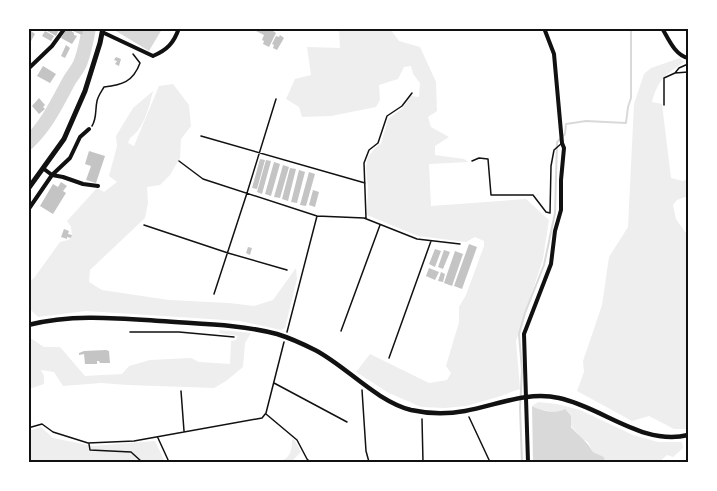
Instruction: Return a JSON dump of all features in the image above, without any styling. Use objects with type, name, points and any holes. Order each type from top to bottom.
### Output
[{"type":"main road","points":[[28,189],[64,139],[85,91],[102,30]]},
{"type":"street","points":[[28,69],[52,46],[65,28]]},
{"type":"street","points":[[102,30],[153,56],[165,51],[176,38],[179,28]]},
{"type":"street","points":[[528,462],[524,334],[551,264],[555,231],[561,210],[564,148],[554,54],[544,28]]},
{"type":"street","points":[[662,28],[678,53],[688,58]]},
{"type":"street","points":[[28,210],[52,175],[70,158],[80,137],[89,129]]},
{"type":"street","points":[[44,169],[52,175],[98,186]]},
{"type":"street","points":[[28,325],[67,318],[105,317],[248,328],[285,337],[317,351],[388,400],[408,409],[444,414],[508,400],[543,396],[570,401],[641,432],[663,436],[688,435]]},
{"type":"lane","points":[[472,161],[479,158],[488,159],[491,195],[533,195],[546,212],[550,213],[551,166],[554,150],[562,142]]},
{"type":"path","points":[[89,129],[94,122],[97,98],[104,87],[122,85],[137,70],[140,63],[127,44]]},
{"type":"path","points":[[675,73],[679,68],[688,64]]},
{"type":"path","points":[[664,105],[664,78],[675,73],[688,72]]},
{"type":"path","points":[[366,218],[364,163],[369,150],[378,143],[387,116],[402,106],[412,93]]},
{"type":"path","points":[[214,294],[276,99]]},
{"type":"path","points":[[201,136],[365,183]]},
{"type":"path","points":[[179,161],[203,179],[317,216],[366,218],[417,239],[460,244]]},
{"type":"path","points":[[28,428],[42,424],[53,432],[88,443],[134,441],[262,418],[266,413],[317,216]]},
{"type":"path","points":[[341,331],[380,224]]},
{"type":"path","points":[[144,225],[287,270]]},
{"type":"path","points":[[389,358],[432,240]]},
{"type":"path","points":[[130,332],[234,337]]},
{"type":"path","points":[[274,382],[347,422]]},
{"type":"path","points":[[364,383],[362,389],[366,451],[369,462]]},
{"type":"path","points":[[182,391],[184,432]]},
{"type":"path","points":[[466,411],[490,462]]},
{"type":"path","points":[[421,412],[423,462]]},
{"type":"path","points":[[266,413],[297,440],[310,462]]},
{"type":"path","points":[[158,437],[169,462]]},
{"type":"path","points":[[88,443],[90,450],[131,452],[142,462]]},
{"type":"shaded area","points":[[111,28],[162,28],[162,29],[149,51]]},
{"type":"shaded area","points":[[339,29],[390,29],[399,41],[420,47],[436,82],[437,111],[428,117],[431,127],[449,137],[435,146],[435,155],[464,159],[468,162],[429,164],[431,206],[526,199],[549,220],[543,259],[516,341],[520,389],[466,406],[421,407],[389,393],[356,372],[370,354],[429,383],[447,380],[451,373],[446,366],[459,322],[459,307],[466,295],[484,241],[475,237],[466,242],[418,236],[367,215],[366,168],[368,157],[381,144],[388,119],[403,108],[411,96],[419,97],[420,83],[413,74],[411,66],[404,67],[398,79],[379,85],[380,100],[376,107],[331,116],[302,117],[299,107],[286,99],[295,79],[311,75],[307,47],[340,48]]},
{"type":"shaded area","points":[[680,58],[684,62],[663,79],[652,102],[662,104],[671,178],[683,181],[688,179],[688,196],[677,200],[673,205],[676,219],[688,236],[688,429],[674,429],[649,416],[632,421],[577,391],[584,372],[583,361],[602,305],[609,257],[628,227],[634,104],[644,74],[651,68]]},
{"type":"shaded area","points":[[173,84],[189,105],[191,126],[181,139],[180,158],[170,175],[160,185],[147,187],[148,203],[145,218],[90,270],[89,282],[102,290],[169,300],[254,306],[273,300],[296,268],[297,279],[285,328],[281,330],[240,321],[86,311],[38,317],[29,308],[28,283],[60,242],[72,237],[71,227],[67,221],[97,188],[104,192],[117,182],[109,176],[117,146],[116,136],[133,108],[153,91],[148,111],[139,129],[128,143],[134,146],[159,86]]},
{"type":"shaded area","points":[[220,330],[251,333],[245,343],[243,367],[214,388],[101,383],[63,386],[54,372],[41,370],[44,384],[29,389],[29,339],[44,347],[60,347],[85,376],[122,374],[129,366],[150,360],[191,358],[199,362],[230,364],[231,341],[236,340],[238,336],[219,333]]},
{"type":"shaded area","points":[[538,402],[580,410],[633,435],[658,442],[682,442],[683,448],[673,457],[667,455],[659,462],[605,462],[604,457],[593,452],[588,442],[582,439],[560,412],[540,410],[532,406]]},
{"type":"shaded area","points":[[532,406],[548,411],[565,409],[571,416],[571,427],[593,452],[604,457],[605,462],[533,462]]},
{"type":"shaded area","points":[[41,427],[53,438],[93,446],[155,441],[165,462],[29,462],[29,431]]},
{"type":"shaded area","points":[[294,439],[301,452],[291,462],[279,462],[290,454]]},
{"type":"building","points":[[42,28],[60,28],[56,36]]},
{"type":"building","points":[[67,28],[77,36],[72,44],[61,38]]},
{"type":"building","points":[[75,28],[84,28],[82,35],[73,31]]},
{"type":"building","points":[[258,28],[275,28],[273,31],[276,33],[269,47],[263,44],[264,35],[256,31]]},
{"type":"building","points":[[31,31],[35,34],[31,41],[28,35]]},
{"type":"building","points":[[45,31],[54,36],[51,41],[42,36]]},
{"type":"building","points":[[280,35],[284,38],[277,50],[272,44],[276,36]]},
{"type":"building","points":[[66,45],[70,48],[65,58],[61,56]]},
{"type":"building","points":[[116,57],[121,59],[119,66],[115,64]]},
{"type":"building","points":[[43,66],[56,74],[50,83],[37,76]]},
{"type":"building","points":[[39,98],[45,105],[43,107],[45,109],[39,114],[32,106]]},
{"type":"building","points":[[89,151],[105,156],[96,183],[86,180],[91,166],[85,164]]},
{"type":"building","points":[[260,159],[265,160],[257,189],[252,188]]},
{"type":"building","points":[[266,160],[271,161],[262,194],[257,192]]},
{"type":"building","points":[[274,162],[280,164],[271,196],[265,194]]},
{"type":"building","points":[[283,165],[289,167],[280,198],[274,197]]},
{"type":"building","points":[[290,168],[296,169],[288,201],[282,199]]},
{"type":"building","points":[[299,170],[305,172],[297,203],[291,202]]},
{"type":"building","points":[[309,172],[315,174],[306,206],[300,205]]},
{"type":"building","points":[[61,182],[67,186],[63,191],[66,193],[53,214],[40,206],[53,184],[58,187]]},
{"type":"building","points":[[313,190],[319,192],[315,207],[309,205]]},
{"type":"building","points":[[64,229],[69,231],[71,238],[61,237]]},
{"type":"building","points":[[469,244],[477,247],[462,289],[454,286]]},
{"type":"building","points":[[248,247],[252,248],[250,255],[246,253]]},
{"type":"building","points":[[435,249],[441,251],[435,267],[429,264]]},
{"type":"building","points":[[444,250],[450,252],[443,269],[438,267]]},
{"type":"building","points":[[455,251],[463,254],[452,286],[444,283]]},
{"type":"building","points":[[429,268],[439,272],[435,280],[426,276]]},
{"type":"building","points":[[441,272],[445,274],[443,282],[438,281]]},
{"type":"building","points":[[84,351],[109,351],[110,363],[97,361],[97,364],[85,364],[84,354],[79,355]]},
{"type":"waterway","points":[[28,143],[56,106],[79,66],[89,28]]},
{"type":"waterway","points":[[522,462],[520,408],[522,370],[519,334],[544,265],[555,213],[557,142],[565,134],[566,124],[586,121],[626,123],[631,98],[631,28]]}]
